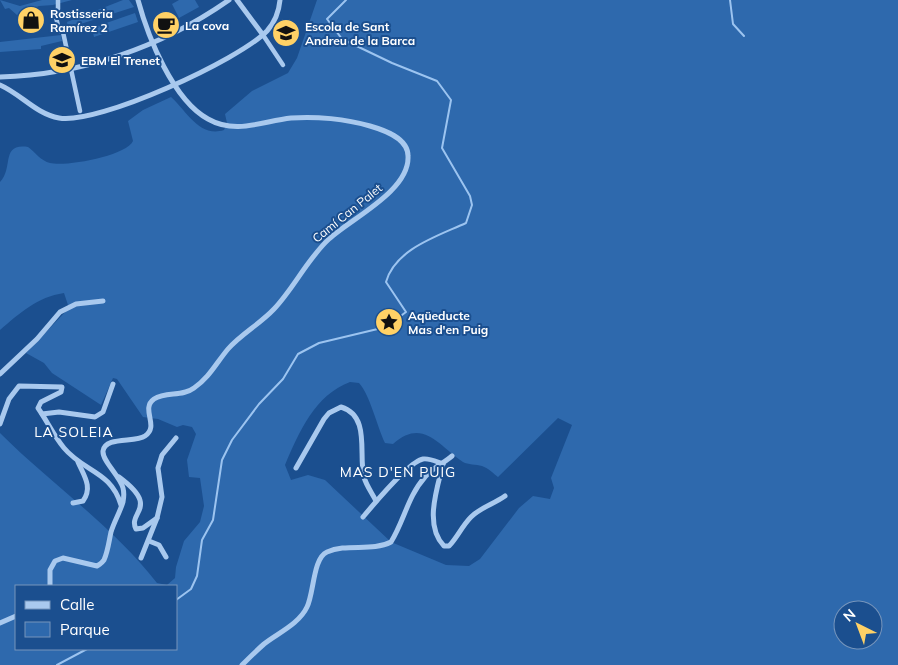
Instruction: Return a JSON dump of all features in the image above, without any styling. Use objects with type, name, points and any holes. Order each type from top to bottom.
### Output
[{"type":"street","points":[[58,0],[58,9],[55,12],[59,30],[63,32],[80,111]]},
{"type":"street","points":[[138,0],[153,43],[176,84]]},
{"type":"street","points":[[8,89],[3,81],[3,76],[71,69],[106,60],[153,43],[191,24],[229,0]]},
{"type":"street","points":[[237,0],[283,64]]},
{"type":"street","points":[[0,85],[46,114],[61,119],[104,111],[176,84],[218,64],[263,35],[276,17],[280,0]]},
{"type":"street","name":"Camí Can Palet","points":[[118,476],[105,458],[103,450],[106,446],[112,442],[142,438],[151,431],[148,409],[152,401],[161,396],[185,393],[196,387],[233,344],[275,308],[297,281],[320,247],[388,194],[398,182],[408,160],[407,150],[398,138],[365,124],[303,118],[240,127],[220,124],[196,111],[176,84]]},
{"type":"street","points":[[0,374],[37,339],[60,312],[76,304],[103,301]]},
{"type":"street","points":[[42,414],[59,412],[95,417],[103,412],[113,384]]},
{"type":"street","points":[[0,424],[9,399],[19,386],[62,387],[61,392],[41,402],[38,408],[64,448],[78,462],[98,472],[110,483],[121,506]]},
{"type":"street","points":[[296,468],[329,413],[341,407],[347,408],[355,418],[363,438],[364,478],[376,501]]},
{"type":"street","points":[[141,558],[157,518],[162,496],[158,468],[162,455],[176,438]]},
{"type":"street","points":[[242,665],[262,645],[301,617],[314,588],[316,565],[322,556],[336,550],[375,546],[391,542],[406,506],[420,483],[426,475],[452,456]]},
{"type":"street","points":[[363,517],[376,501],[418,461],[430,460],[442,464]]},
{"type":"street","points":[[73,503],[83,501],[88,495],[88,486],[78,462]]},
{"type":"street","points":[[442,464],[433,524],[439,540],[444,546],[448,546],[453,542],[454,537],[471,517],[505,496]]},
{"type":"street","points":[[50,585],[50,566],[58,559],[100,564],[105,558],[111,530],[121,506],[124,492],[118,476]]},
{"type":"street","points":[[118,476],[137,492],[140,500],[141,509],[134,527],[136,529],[143,528],[157,518]]},
{"type":"street","points":[[149,541],[159,545],[166,557]]},
{"type":"street","points":[[0,623],[15,616]]},
{"type":"green space","points":[[0,0],[20,6],[42,0],[72,0],[53,5],[39,6],[17,15],[9,8],[5,9]]},
{"type":"green space","points":[[123,0],[129,0],[134,7],[68,28],[67,22]]},
{"type":"green space","points":[[179,0],[195,0],[199,7],[179,18],[172,4]]},
{"type":"green space","points":[[317,0],[898,0],[898,665],[0,665],[0,433],[121,542],[157,583],[167,585],[175,578],[176,567],[184,541],[200,522],[204,506],[200,478],[189,477],[187,460],[196,434],[192,427],[183,425],[177,427],[158,419],[143,417],[117,379],[113,378],[101,405],[52,373],[44,363],[26,353],[69,308],[64,293],[37,302],[0,330],[0,182],[4,176],[11,153],[19,147],[28,147],[44,160],[58,164],[81,162],[108,156],[128,146],[133,141],[128,121],[143,110],[171,97],[200,127],[215,131],[224,130],[227,123],[225,114],[252,91],[288,73],[297,58]],"holes":[[[350,382],[359,383],[363,388],[385,443],[393,444],[404,436],[413,433],[422,434],[438,442],[463,462],[480,465],[498,477],[558,418],[572,425],[551,478],[554,488],[550,499],[533,496],[519,508],[480,559],[469,566],[446,565],[391,542],[325,480],[308,475],[291,480],[285,465],[302,428],[318,405],[327,396]]]},
{"type":"green space","points":[[135,13],[138,22],[94,37],[92,28]]},
{"type":"green space","points":[[61,35],[62,41],[41,46],[41,49],[0,52],[0,42]]},
{"type":"waterway","points":[[178,599],[191,589],[197,576],[202,540],[213,520],[222,460],[232,440],[259,404],[283,379],[298,354],[319,343],[386,327],[406,312],[386,282],[391,271],[408,252],[466,223],[472,205],[470,196],[442,148],[451,100],[437,81],[392,63],[342,39],[327,19],[346,0]]},
{"type":"waterway","points":[[730,0],[733,24],[744,36]]},
{"type":"waterway","points":[[57,665],[85,650]]},
{"type":"place","name":"Rostisseria Ramírez 2","points":[[31,20]]},
{"type":"place","name":"La cova","points":[[166,25]]},
{"type":"place","name":"Escola de Sant Andreu de la Barca","points":[[286,33]]},
{"type":"place","name":"EBM El Trenet","points":[[62,60]]},
{"type":"place","name":"Aqüeducte Mas d'en Puig","points":[[389,322]]},
{"type":"district","name":"LA SOLEIA","points":[[74,432]]},
{"type":"district","name":"MAS D'EN PUIG","points":[[398,472]]}]
